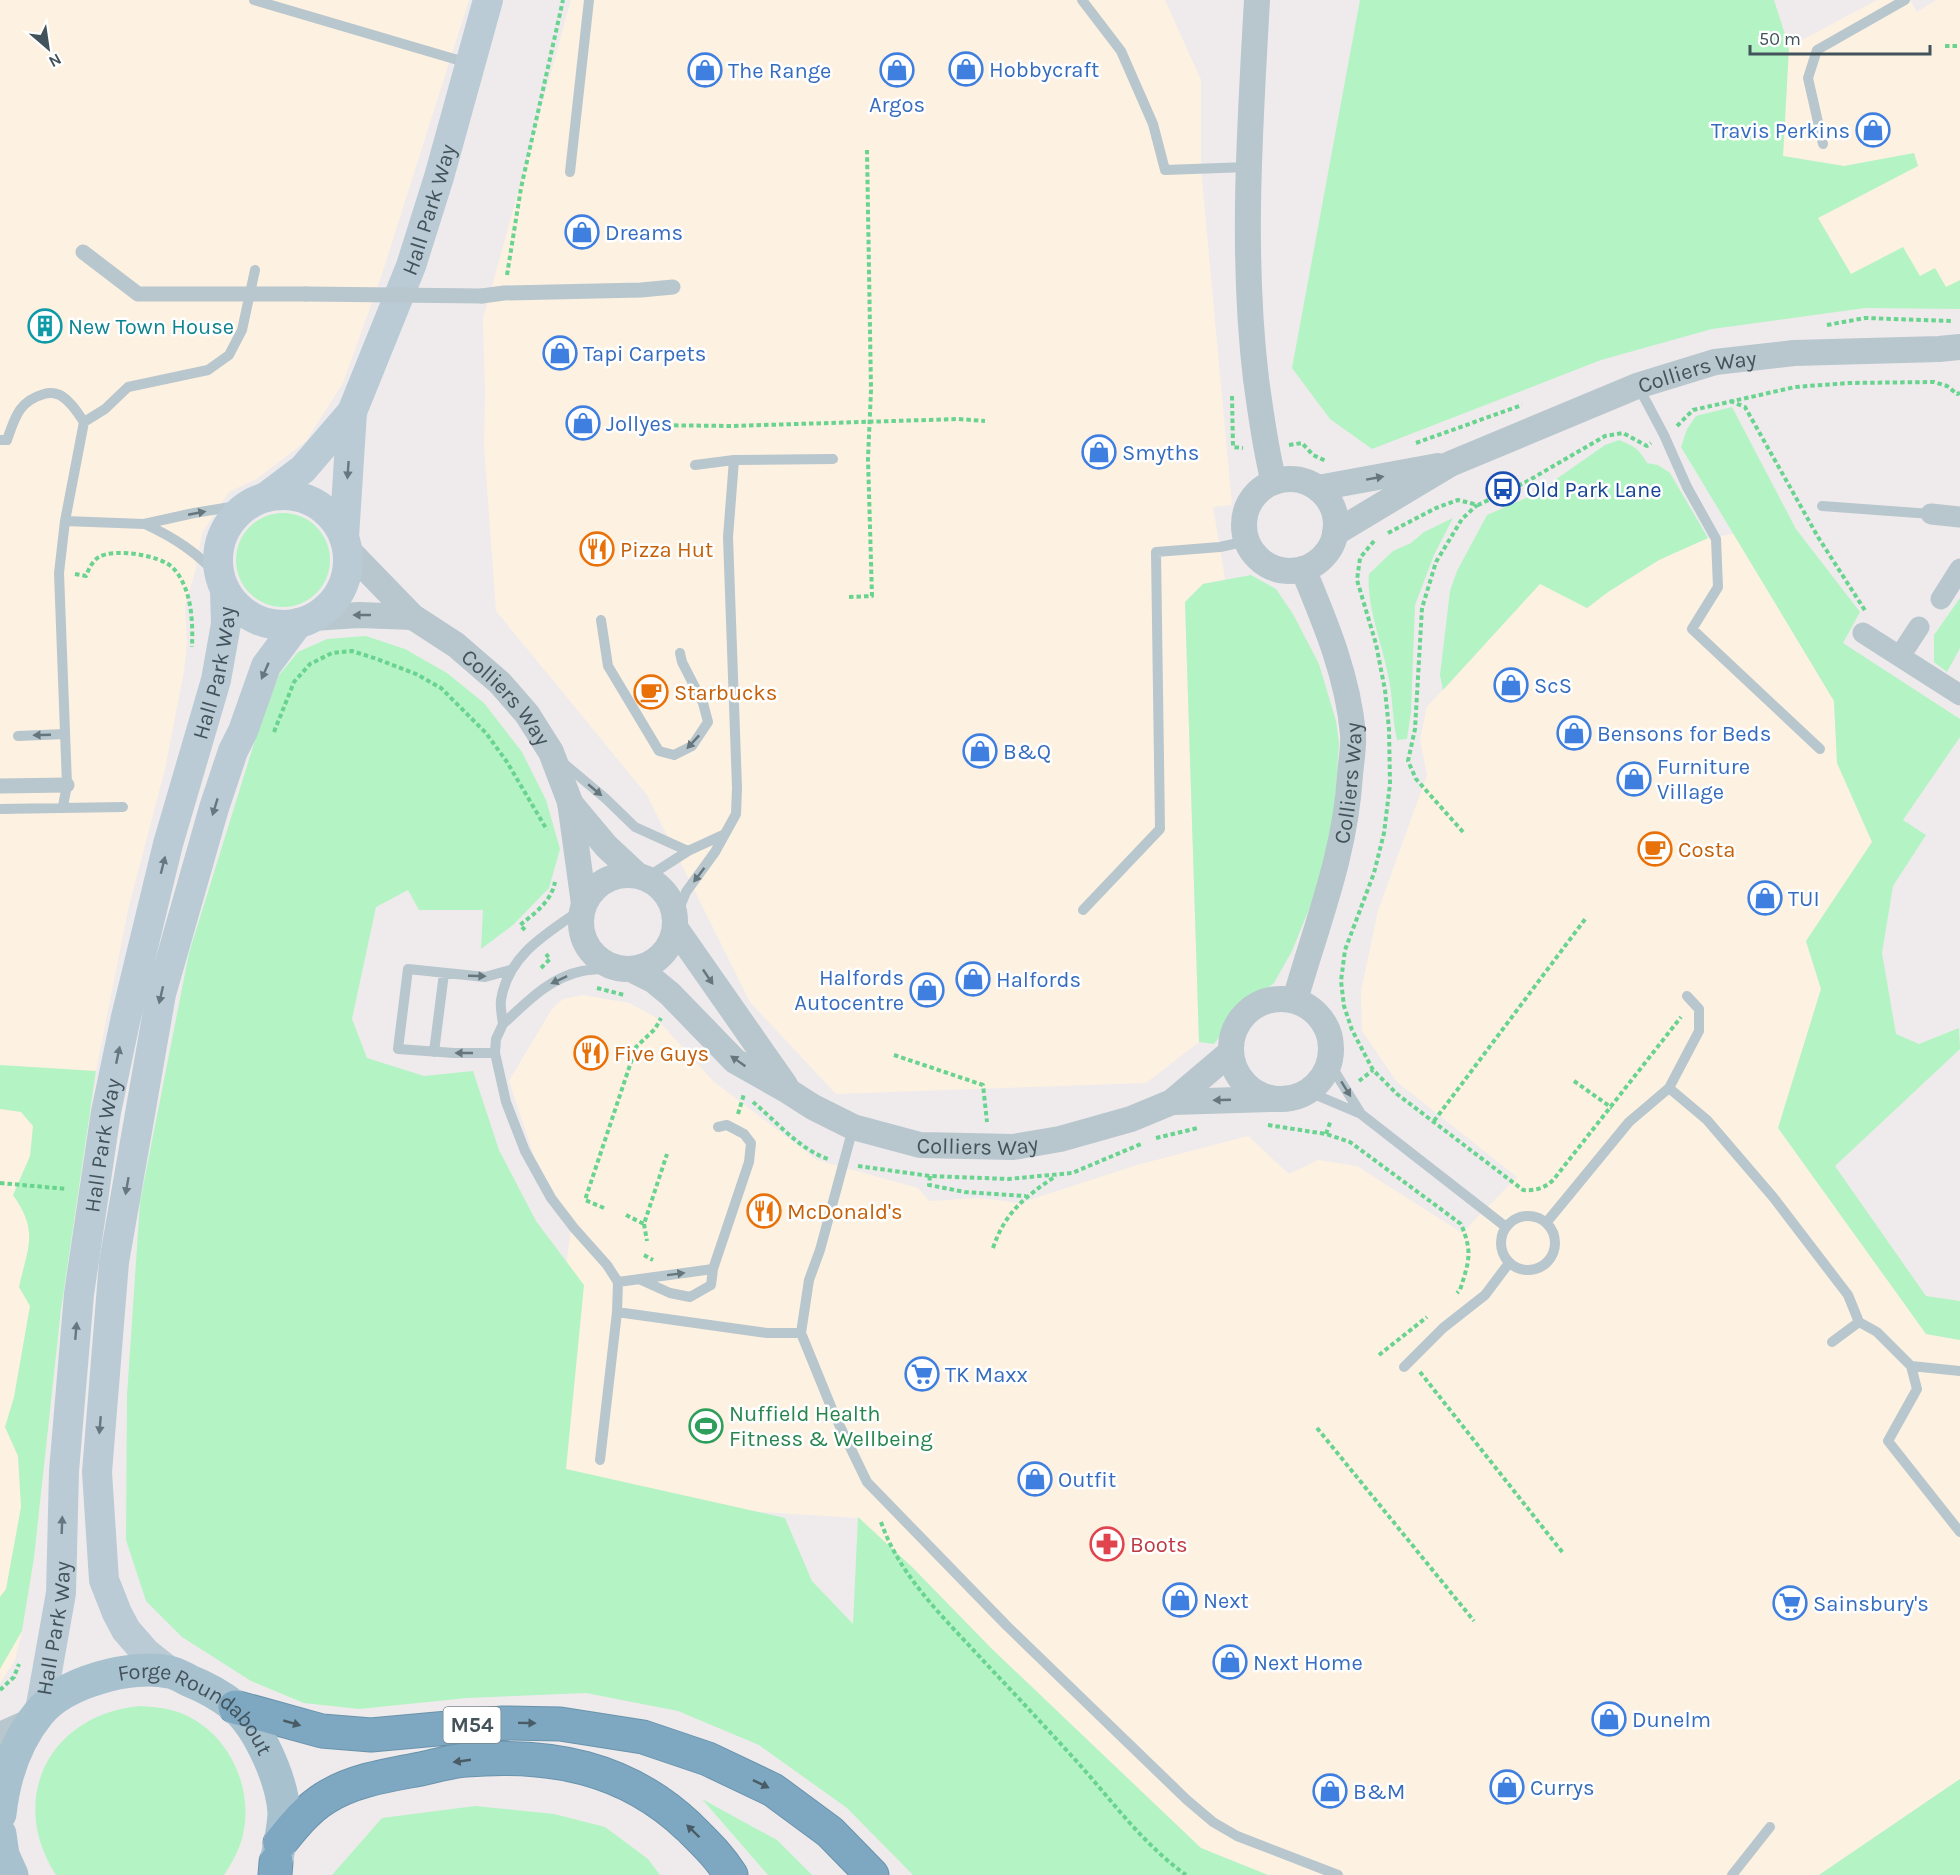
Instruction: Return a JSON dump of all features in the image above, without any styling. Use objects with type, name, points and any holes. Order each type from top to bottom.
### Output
[{"type":"highway","name":"M54","points":[[235,1707],[322,1731],[341,1733],[370,1735],[431,1728],[525,1723],[560,1724],[643,1737],[708,1759],[773,1790],[830,1832],[872,1875]]},
{"type":"highway","name":"M54","points":[[275,1864],[300,1818],[325,1798],[355,1784],[464,1760],[520,1759],[581,1766],[629,1783],[669,1808],[718,1855],[731,1875]]},
{"type":"main road","name":"Hall Park Way","points":[[258,500],[303,469],[352,412],[411,266],[439,177],[488,0]]},
{"type":"main road","name":"Hall Park Way","points":[[345,543],[352,412]]},
{"type":"main road","points":[[285,495],[304,498],[321,507],[335,520],[345,543],[347,569],[341,589],[329,606],[305,621],[277,624],[256,619],[238,607],[223,584],[218,561],[223,536],[236,514],[258,500],[285,495]]},
{"type":"main road","name":"Hall Park Way","points":[[37,1715],[61,1593],[64,1472],[80,1294],[106,1112],[126,1017],[168,844],[216,680],[226,624],[223,584]]},
{"type":"main road","name":"Hall Park Way","points":[[170,1672],[146,1653],[126,1630],[104,1581],[97,1472],[114,1262],[161,994],[214,808],[266,666],[305,621]]},
{"type":"main road","name":"Forge Roundabout","points":[[0,1814],[2,1790],[12,1759],[37,1715],[77,1686],[111,1673],[138,1670],[170,1672],[201,1686],[235,1707],[260,1739],[279,1784],[284,1813],[275,1864]]},
{"type":"street","points":[[1257,0],[1248,167],[1250,324],[1265,449],[1275,482],[1262,489],[1252,500],[1246,513],[1244,527],[1247,541],[1264,563],[1276,569],[1289,571],[1303,569],[1324,556],[1332,545],[1336,520],[1327,497],[1318,488]]},
{"type":"street","points":[[83,252],[138,294],[482,296],[504,293],[641,290],[673,286]]},
{"type":"street","name":"Colliers Way","points":[[1335,533],[1450,464],[1637,386],[1715,362],[1794,353],[1939,350],[1960,347]]},
{"type":"street","name":"Colliers Way","points":[[1275,482],[1297,480],[1318,488],[1450,464]]},
{"type":"street","points":[[1931,514],[1960,517]]},
{"type":"street","name":"Colliers Way","points":[[345,543],[413,617],[456,645],[500,683],[527,714],[551,752],[570,802],[583,907],[582,934],[594,956],[653,980],[670,994],[735,1061],[788,1090],[813,1107],[854,1127],[920,1145],[1014,1147],[1060,1139],[1131,1119],[1172,1102],[1231,1052]]},
{"type":"street","name":"Colliers Way","points":[[1295,1000],[1342,844],[1350,785],[1353,735],[1343,675],[1325,622],[1303,569]]},
{"type":"street","points":[[1941,599],[1960,569]]},
{"type":"street","points":[[305,621],[359,615],[413,617]]},
{"type":"street","points":[[1900,656],[1919,627]]},
{"type":"street","points":[[1863,633],[1960,695]]},
{"type":"street","points":[[0,786],[67,785]]},
{"type":"street","name":"Colliers Way","points":[[570,802],[606,846],[642,877],[657,884],[666,893],[672,904],[676,923],[788,1090]]},
{"type":"street","points":[[583,907],[591,893],[611,878],[624,875],[642,877]]},
{"type":"street","points":[[624,969],[648,966],[661,957],[671,944],[676,923]]},
{"type":"street","points":[[1271,1099],[1256,1093],[1243,1082],[1234,1068],[1231,1052],[1232,1036],[1239,1022],[1250,1010],[1263,1002],[1279,998],[1295,1000],[1310,1007],[1321,1018],[1329,1032],[1332,1048],[1330,1064],[1322,1080],[1309,1092]]},
{"type":"street","name":"Colliers Way","points":[[1172,1102],[1271,1099],[1297,1097],[1309,1092]]},
{"type":"street","points":[[0,1735],[37,1715]]},
{"type":"lane","points":[[254,0],[471,64]]},
{"type":"lane","points":[[570,172],[589,0]]},
{"type":"lane","points":[[1082,0],[1120,51],[1153,124],[1165,170],[1248,167]]},
{"type":"lane","points":[[1823,144],[1808,78],[1817,50],[1905,0]]},
{"type":"lane","points":[[84,422],[105,410],[128,387],[208,370],[229,355],[242,330],[255,270]]},
{"type":"lane","points":[[1637,386],[1664,435],[1687,487],[1716,539],[1718,587],[1692,629],[1820,749]]},
{"type":"lane","points":[[4,440],[16,414],[30,398],[48,393],[60,395],[71,404],[84,422],[64,521],[59,573],[67,785],[63,806]]},
{"type":"lane","points":[[694,465],[734,460],[833,459]]},
{"type":"lane","points":[[676,923],[686,892],[715,852],[735,814],[737,788],[728,537],[734,460]]},
{"type":"lane","points":[[64,521],[144,524],[258,500]]},
{"type":"lane","points":[[1822,506],[1931,514]]},
{"type":"lane","points":[[144,524],[174,537],[207,563],[223,584]]},
{"type":"lane","points":[[1083,910],[1160,829],[1156,552],[1220,547],[1247,541]]},
{"type":"lane","points":[[601,620],[608,666],[659,751],[674,755],[692,746],[708,722],[703,703],[682,662],[680,653]]},
{"type":"lane","points":[[18,736],[65,734]]},
{"type":"lane","points":[[551,752],[635,827],[688,851]]},
{"type":"lane","points":[[0,808],[123,807]]},
{"type":"lane","points":[[642,877],[724,834]]},
{"type":"lane","points":[[503,1024],[500,1002],[510,970],[536,942],[583,907]]},
{"type":"lane","points":[[495,1053],[398,1049],[408,969],[485,977],[510,970]]},
{"type":"lane","points":[[600,1460],[617,1312],[618,1282],[607,1265],[574,1228],[551,1197],[525,1151],[506,1102],[495,1053],[496,1039],[503,1024],[540,990],[558,979],[582,971],[624,969]]},
{"type":"lane","points":[[434,1052],[444,973]]},
{"type":"lane","points":[[1546,1223],[1629,1122],[1669,1088],[1699,1031],[1699,1009],[1690,999]]},
{"type":"lane","points":[[1330,1064],[1361,1114]]},
{"type":"lane","points":[[1669,1088],[1707,1120],[1773,1197],[1848,1295],[1859,1322],[1877,1332],[1911,1366],[1917,1389],[1888,1441],[1960,1532]]},
{"type":"lane","points":[[1309,1092],[1361,1114],[1506,1227]]},
{"type":"lane","points":[[639,1279],[669,1293],[690,1296],[711,1285],[713,1269],[749,1162],[751,1143],[744,1134],[727,1125],[718,1127]]},
{"type":"lane","points":[[854,1127],[820,1250],[809,1280],[801,1333],[834,1414],[867,1482],[1007,1626],[1186,1800],[1213,1822],[1237,1836],[1338,1875]]},
{"type":"lane","points":[[1530,1216],[1546,1223],[1552,1230],[1555,1247],[1548,1262],[1533,1270],[1524,1270],[1509,1263],[1501,1249],[1506,1227],[1512,1221],[1530,1216]]},
{"type":"lane","points":[[1404,1367],[1443,1328],[1485,1295],[1509,1263]]},
{"type":"lane","points":[[618,1282],[713,1269]]},
{"type":"lane","points":[[617,1312],[767,1333],[801,1333]]},
{"type":"lane","points":[[1832,1342],[1859,1322]]},
{"type":"lane","points":[[1911,1366],[1960,1371]]},
{"type":"lane","points":[[1732,1875],[1770,1827]]},
{"type":"path","points":[[504,293],[521,188],[563,0]]},
{"type":"path","points":[[1945,46],[1960,46]]},
{"type":"path","points":[[849,597],[872,596],[868,459],[871,390],[867,150]]},
{"type":"path","points":[[1463,832],[1416,779],[1408,761],[1415,729],[1422,608],[1436,562],[1462,519],[1478,505],[1526,482],[1605,436],[1623,433],[1647,446],[1680,424],[1693,410],[1795,387],[1849,383],[1934,382],[1947,386],[1957,394],[1960,393]]},
{"type":"path","points":[[644,425],[732,426],[958,419],[985,421]]},
{"type":"path","points":[[1265,449],[1302,443],[1313,455],[1328,462]]},
{"type":"path","points":[[1478,505],[1458,500],[1436,508],[1371,542],[1360,558],[1357,580],[1376,644],[1385,690],[1389,729],[1390,784],[1384,833],[1374,873],[1345,950],[1341,981],[1344,1006],[1352,1030],[1373,1070],[1397,1094],[1523,1190],[1529,1190],[1551,1183],[1611,1107],[1690,999]]},
{"type":"path","points":[[59,573],[86,576],[93,561],[101,555],[114,553],[150,556],[173,567],[186,590],[192,609],[192,654]]},
{"type":"path","points":[[270,742],[294,682],[310,664],[332,653],[352,651],[377,659],[417,674],[441,688],[486,733],[507,762],[553,839]]},
{"type":"path","points":[[540,990],[532,977],[550,959],[520,925],[542,907],[552,894],[557,873]]},
{"type":"path","points":[[1434,1121],[1586,918]]},
{"type":"path","points":[[594,988],[628,996]]},
{"type":"path","points":[[604,1208],[585,1200],[632,1058],[636,1047],[655,1029],[662,1016],[668,1021]]},
{"type":"path","points":[[894,1055],[983,1085],[989,1141],[971,1153],[970,1178]]},
{"type":"path","points":[[1574,1081],[1629,1122]]},
{"type":"path","points":[[736,1087],[818,1155],[843,1164],[930,1176],[1008,1179],[1072,1173],[1158,1137],[1208,1125]]},
{"type":"path","points":[[736,1124],[744,1094]]},
{"type":"path","points":[[1260,1124],[1326,1134],[1350,1142],[1461,1224],[1468,1241],[1470,1258],[1460,1290],[1451,1297]]},
{"type":"path","points":[[647,1241],[645,1224],[667,1154]]},
{"type":"path","points":[[993,1248],[999,1230],[1026,1196],[1058,1174]]},
{"type":"path","points":[[930,1176],[929,1185],[965,1192],[1026,1196]]},
{"type":"path","points":[[0,1183],[95,1193]]},
{"type":"path","points":[[626,1215],[645,1224]]},
{"type":"path","points":[[1379,1355],[1434,1311]]},
{"type":"path","points":[[1418,1369],[1563,1553]]},
{"type":"path","points":[[1317,1428],[1474,1622]]},
{"type":"path","points":[[867,1482],[888,1541],[911,1579],[952,1627],[1072,1756],[1135,1830],[1186,1875]]},
{"type":"shaded area","points":[[0,0],[469,0],[381,277],[343,383],[306,441],[258,478],[229,492],[202,533],[195,572],[185,605],[187,643],[184,671],[165,769],[128,910],[96,1071],[61,1310],[34,1558],[22,1631],[15,1660],[0,1683]]},
{"type":"shaded area","points":[[571,0],[1165,0],[1201,80],[1201,169],[1232,505],[1213,507],[1225,579],[1203,584],[1185,602],[1199,1042],[1146,1083],[836,1094],[750,1002],[647,795],[496,611],[484,446],[483,319]]},
{"type":"shaded area","points":[[1877,0],[1910,0],[1917,12],[1936,0],[1960,0],[1960,309],[1851,274],[1818,218],[1917,166],[1914,154],[1844,166],[1783,156],[1789,47]]},
{"type":"shaded area","points":[[1734,534],[1834,701],[1837,763],[1872,842],[1806,941],[1821,989],[1779,1127],[1926,1334],[1960,1340],[1960,1779],[1819,1875],[1268,1875],[1201,1848],[991,1648],[912,1567],[858,1518],[533,1498],[572,1223],[535,1159],[509,1081],[552,1009],[563,999],[583,995],[629,1003],[655,1017],[713,1081],[817,1160],[918,1188],[929,1201],[979,1198],[1020,1203],[1137,1165],[1248,1136],[1289,1174],[1318,1160],[1357,1166],[1462,1233],[1517,1177],[1397,1082],[1362,1031],[1361,991],[1378,911],[1427,775],[1420,739],[1427,707],[1540,583],[1587,608],[1659,560],[1708,538]]},
{"type":"green space","points":[[1360,0],[1774,0],[1789,47],[1783,156],[1844,166],[1914,153],[1918,166],[1818,218],[1851,274],[1903,247],[1920,276],[1935,268],[1946,287],[1960,280],[1960,309],[1865,308],[1712,329],[1601,360],[1372,449],[1330,419],[1292,368]]},
{"type":"green space","points":[[1732,407],[1796,529],[1860,612],[1843,643],[1960,719],[1960,737],[1903,820],[1926,835],[1893,886],[1882,953],[1896,1034],[1919,1044],[1959,1028],[1960,1049],[1835,1166],[1926,1296],[1960,1301],[1960,1340],[1926,1334],[1778,1128],[1821,989],[1806,941],[1872,842],[1837,763],[1834,701],[1681,447],[1687,429],[1696,416]]},
{"type":"green space","points":[[1619,440],[1636,448],[1647,463],[1658,465],[1670,473],[1708,538],[1659,560],[1587,608],[1540,584],[1443,690],[1440,675],[1450,591],[1457,571],[1487,515],[1535,494],[1605,445]]},
{"type":"green space","points":[[283,513],[301,517],[316,527],[326,542],[330,560],[326,578],[316,593],[301,603],[283,607],[265,603],[250,593],[240,578],[236,560],[240,542],[250,527],[265,517]]},
{"type":"green space","points":[[1453,518],[1434,555],[1415,605],[1411,712],[1407,739],[1397,740],[1390,683],[1370,598],[1369,574],[1393,551]]},
{"type":"green space","points":[[1251,575],[1276,589],[1293,614],[1319,664],[1336,721],[1339,743],[1336,789],[1330,848],[1316,892],[1292,951],[1274,983],[1238,1012],[1214,1044],[1199,1042],[1185,602],[1203,584]]},
{"type":"green space","points":[[1960,598],[1960,648],[1947,672],[1934,662],[1934,635]]},
{"type":"green space","points":[[366,636],[405,649],[447,673],[484,703],[522,752],[546,800],[560,849],[549,888],[513,925],[481,949],[483,910],[419,910],[408,890],[376,907],[352,1019],[367,1058],[424,1076],[473,1071],[499,1150],[536,1221],[584,1285],[566,1469],[785,1518],[812,1581],[853,1624],[858,1517],[912,1567],[991,1648],[1201,1848],[1268,1875],[913,1875],[847,1808],[759,1745],[678,1711],[586,1693],[467,1698],[359,1709],[304,1703],[251,1681],[182,1637],[146,1601],[126,1540],[127,1396],[140,1202],[189,953],[261,721],[279,675],[298,652],[327,639]]},
{"type":"green space","points":[[0,1065],[96,1071],[61,1310],[34,1558],[22,1631],[0,1669],[0,1597],[6,1589],[21,1507],[18,1456],[5,1427],[14,1397],[30,1306],[19,1287],[28,1250],[29,1230],[21,1208],[13,1195],[30,1156],[33,1126],[21,1112],[0,1109]]},
{"type":"green space","points":[[141,1706],[178,1712],[196,1721],[212,1733],[225,1748],[242,1783],[245,1803],[245,1823],[236,1855],[224,1875],[56,1875],[42,1846],[36,1817],[37,1790],[46,1764],[61,1742],[83,1725],[109,1712]]},
{"type":"green space","points":[[1960,1779],[1960,1875],[1819,1875]]},
{"type":"green space","points":[[702,1799],[777,1840],[812,1875],[768,1875]]},
{"type":"green space","points":[[475,1806],[554,1814],[605,1827],[648,1859],[660,1875],[332,1875],[382,1818]]},
{"type":"place","name":"Hobbycraft","points":[[966,69]]},
{"type":"place","name":"The Range","points":[[705,70]]},
{"type":"place","name":"Argos","points":[[897,70]]},
{"type":"place","name":"Travis Perkins","points":[[1873,130]]},
{"type":"place","name":"Dreams","points":[[582,232]]},
{"type":"place","name":"New Town House","points":[[45,326]]},
{"type":"place","name":"Tapi Carpets","points":[[560,353]]},
{"type":"place","name":"Jollyes","points":[[583,423]]},
{"type":"place","name":"Smyths","points":[[1099,452]]},
{"type":"place","name":"Old Park Lane","points":[[1503,489]]},
{"type":"place","name":"Pizza Hut","points":[[597,549]]},
{"type":"place","name":"ScS","points":[[1511,685]]},
{"type":"place","name":"Starbucks","points":[[651,692]]},
{"type":"place","name":"Bensons for Beds","points":[[1574,733]]},
{"type":"place","name":"B&Q","points":[[980,751]]},
{"type":"place","name":"Furniture Village","points":[[1634,779]]},
{"type":"place","name":"Costa","points":[[1655,849]]},
{"type":"place","name":"TUI","points":[[1765,898]]},
{"type":"place","name":"Halfords","points":[[973,979]]},
{"type":"place","name":"Halfords Autocentre","points":[[927,990]]},
{"type":"place","name":"Five Guys","points":[[591,1053]]},
{"type":"place","name":"McDonald's","points":[[764,1211]]},
{"type":"place","name":"TK Maxx","points":[[922,1374]]},
{"type":"place","name":"Nuffield Health Fitness & Wellbeing","points":[[706,1426]]},
{"type":"place","name":"Outfit","points":[[1035,1479]]},
{"type":"place","name":"Boots","points":[[1107,1544]]},
{"type":"place","name":"Next","points":[[1180,1600]]},
{"type":"place","name":"Sainsbury's","points":[[1790,1603]]},
{"type":"place","name":"Next Home","points":[[1230,1662]]},
{"type":"place","name":"Dunelm","points":[[1609,1719]]},
{"type":"place","name":"Currys","points":[[1507,1787]]},
{"type":"place","name":"B&M","points":[[1330,1791]]}]
